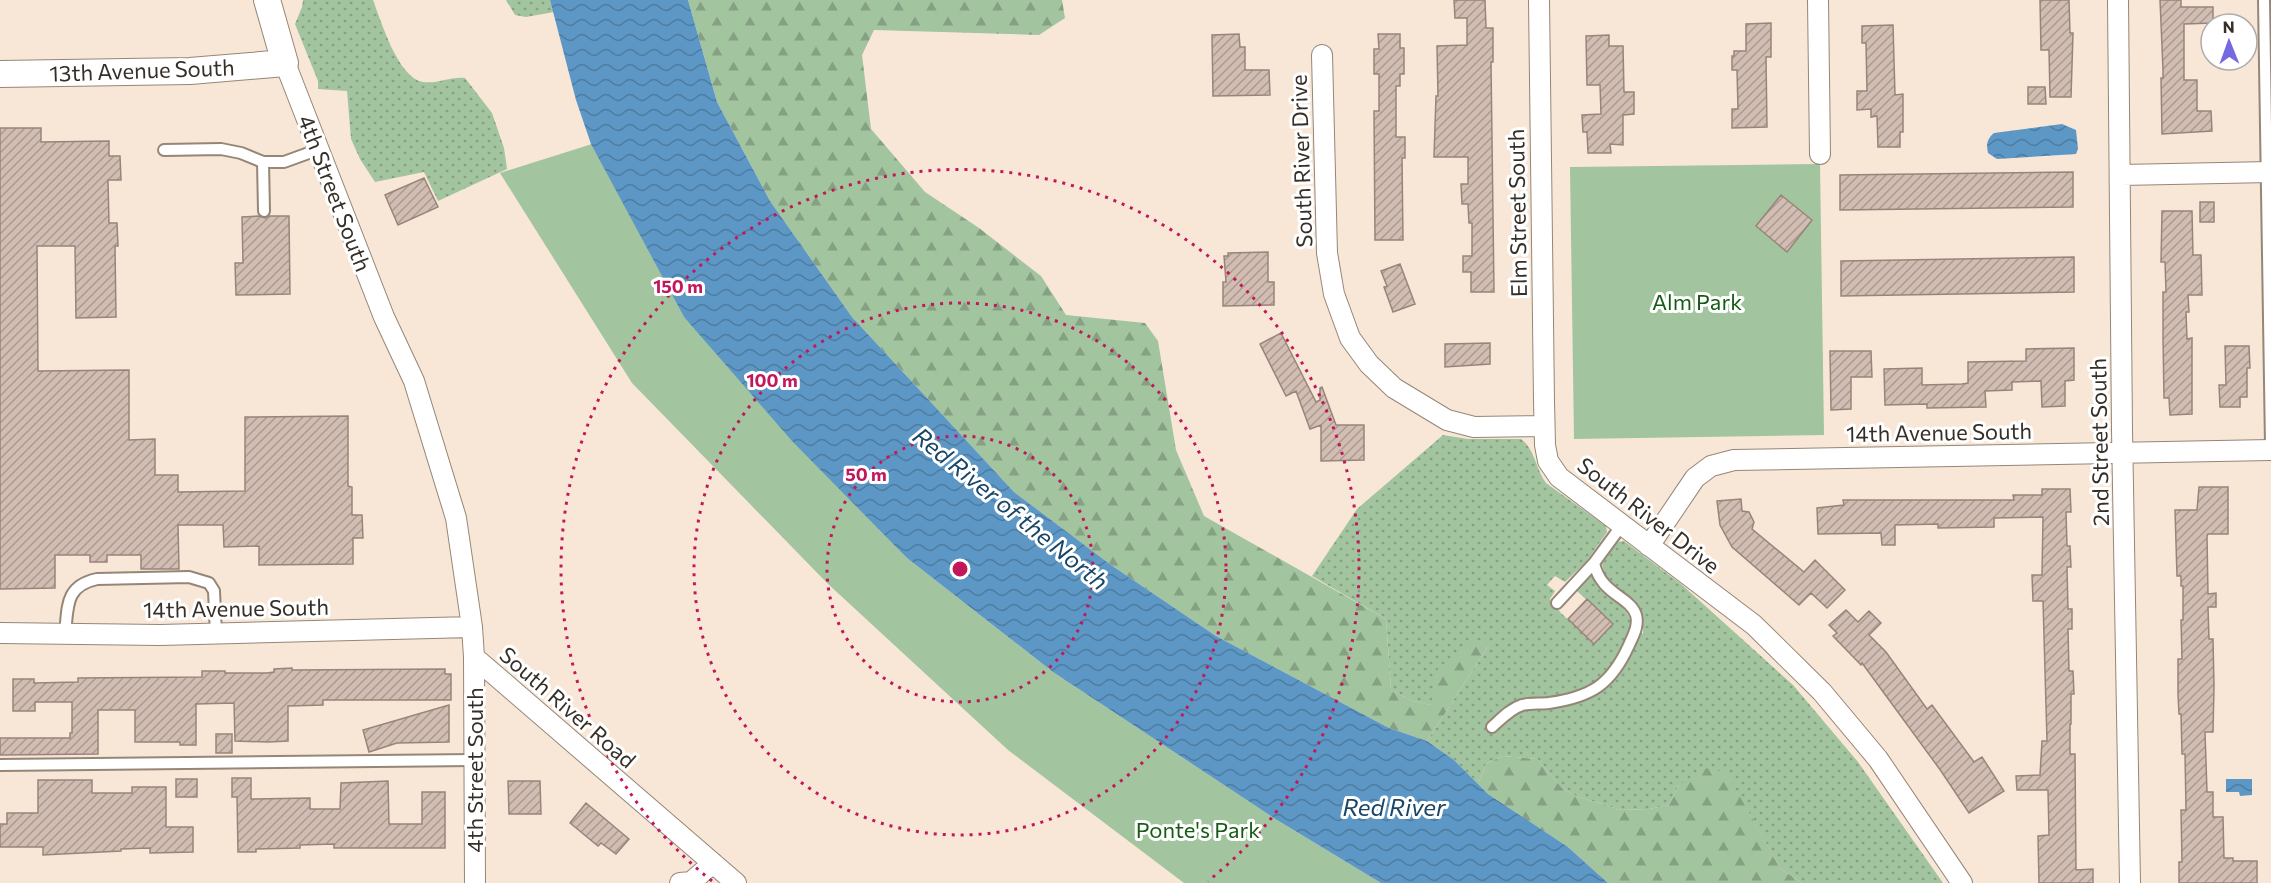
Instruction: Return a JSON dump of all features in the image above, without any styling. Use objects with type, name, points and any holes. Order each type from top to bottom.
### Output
[{"type":"street","name":"4th Street South","points":[[267,0],[285,63],[317,150],[384,317],[414,381]]},
{"type":"street","name":"Elm Street South","points":[[1539,0],[1544,426]]},
{"type":"street","points":[[1818,0],[1820,154]]},
{"type":"street","name":"2nd Street South","points":[[2118,0],[2122,453],[2130,883]]},
{"type":"street","name":"South River Drive","points":[[1322,55],[1327,253],[1334,294],[1350,338],[1369,364],[1394,388],[1447,420],[1474,427],[1544,426],[1548,461],[1559,477],[1754,625],[1822,692],[1878,759],[1962,883]]},
{"type":"street","name":"13th Avenue South","points":[[0,74],[190,71],[285,63]]},
{"type":"street","points":[[2121,176],[2269,172]]},
{"type":"street","name":"South River Road","points":[[414,381],[456,518],[472,627],[474,657],[736,883]]},
{"type":"street","name":"14th Avenue South","points":[[1649,546],[1695,478],[1711,466],[1734,460],[2271,450]]},
{"type":"street","name":"14th Avenue South","points":[[0,633],[216,634],[472,627]]},
{"type":"street","name":"4th Street South","points":[[474,657],[475,883]]},
{"type":"street","points":[[680,883],[691,882],[713,863]]},
{"type":"lane","points":[[2264,0],[2269,172],[2271,444]]},
{"type":"lane","points":[[164,150],[221,149],[241,153],[263,162],[284,162],[317,150]]},
{"type":"lane","points":[[263,162],[264,211]]},
{"type":"lane","points":[[1557,603],[1594,563],[1622,525]]},
{"type":"lane","points":[[1492,727],[1510,711],[1523,705],[1573,699],[1591,692],[1606,681],[1620,663],[1636,629],[1636,616],[1632,608],[1603,585],[1596,574],[1594,563]]},
{"type":"lane","points":[[65,634],[70,598],[83,582],[97,579],[189,577],[209,583],[214,591],[216,634]]},
{"type":"lane","points":[[0,765],[474,760]]},
{"type":"green space","points":[[303,0],[373,0],[398,60],[414,78],[429,82],[465,78],[492,113],[504,148],[507,169],[438,201],[424,172],[375,182],[360,159],[351,139],[347,91],[318,89],[318,81],[295,24]]},
{"type":"green space","points":[[506,0],[550,0],[554,12],[526,17],[515,15]]},
{"type":"green space","points":[[688,0],[1062,0],[1065,18],[1039,35],[874,30],[862,55],[871,129],[925,192],[979,228],[1041,276],[1066,315],[1145,323],[1158,341],[1176,450],[1204,516],[1386,619],[1391,690],[1413,701],[1431,705],[1437,670],[1475,639],[1489,645],[1427,741],[1389,728],[1216,636],[1111,565],[1014,492],[852,317],[770,201],[717,102]]},
{"type":"green space","name":"Ponte's Park","points":[[592,144],[684,317],[907,558],[1053,672],[1277,820],[1381,883],[1184,883],[1008,750],[827,583],[632,383],[500,173]]},
{"type":"green space","name":"Alm Park","points":[[1820,164],[1824,435],[1574,439],[1570,167]]},
{"type":"green space","points":[[1443,435],[1468,439],[1521,439],[1529,448],[1546,483],[1606,526],[1607,532],[1586,562],[1565,582],[1555,576],[1547,585],[1555,591],[1550,599],[1561,613],[1594,644],[1612,624],[1576,590],[1592,574],[1595,583],[1603,593],[1624,609],[1632,629],[1637,629],[1643,634],[1643,623],[1638,608],[1608,579],[1602,564],[1617,542],[1624,541],[1681,584],[1793,685],[1858,762],[1943,883],[1802,883],[1781,869],[1743,803],[1679,785],[1669,805],[1649,809],[1621,810],[1576,796],[1562,788],[1537,759],[1502,756],[1486,764],[1478,784],[1454,760],[1427,741],[1489,645],[1431,705],[1413,701],[1391,690],[1386,619],[1312,576],[1357,509]]},
{"type":"green space","points":[[1502,756],[1537,759],[1562,788],[1576,796],[1621,810],[1649,809],[1669,805],[1679,785],[1705,768],[1726,772],[1781,869],[1802,883],[1608,883],[1568,847],[1488,794],[1478,784],[1486,764]]},
{"type":"water","name":"Red River","points":[[550,0],[688,0],[717,102],[770,201],[852,317],[1014,492],[1111,565],[1216,636],[1389,728],[1427,741],[1454,760],[1488,794],[1568,847],[1608,883],[1381,883],[1277,820],[1053,672],[907,558],[792,441],[684,317],[591,144],[576,100]]},
{"type":"water","points":[[2062,124],[2076,130],[2078,149],[2076,154],[1997,159],[1988,153],[1988,142],[1994,133]]},
{"type":"water","points":[[2226,779],[2252,779],[2252,795],[2240,796],[2239,792],[2226,792]]},
{"type":"building","points":[[1454,0],[1485,0],[1486,28],[1493,28],[1493,62],[1491,62],[1494,292],[1471,292],[1471,272],[1463,272],[1463,256],[1472,256],[1472,223],[1469,223],[1468,204],[1462,204],[1461,184],[1468,184],[1468,157],[1434,157],[1436,96],[1438,96],[1437,46],[1467,45],[1467,18],[1455,18]]},
{"type":"building","points":[[2040,0],[2069,0],[2070,33],[2073,33],[2071,97],[2050,97],[2049,50],[2041,50]]},
{"type":"building","points":[[2160,0],[2181,0],[2181,7],[2213,7],[2213,12],[2199,12],[2199,23],[2184,24],[2184,80],[2197,80],[2197,111],[2211,111],[2212,131],[2162,134],[2161,78],[2163,78]]},
{"type":"building","points":[[1771,23],[1771,57],[1766,57],[1767,127],[1732,128],[1732,109],[1738,109],[1737,70],[1732,70],[1732,56],[1734,56],[1734,51],[1746,51],[1746,24]]},
{"type":"building","points":[[1893,25],[1895,95],[1903,94],[1903,132],[1900,132],[1900,147],[1878,147],[1877,116],[1871,117],[1871,109],[1857,110],[1857,91],[1867,91],[1866,43],[1862,43],[1862,26]]},
{"type":"building","points":[[1239,34],[1240,47],[1245,47],[1245,70],[1269,70],[1270,95],[1213,96],[1212,35]]},
{"type":"building","points":[[1378,34],[1400,34],[1400,48],[1404,48],[1404,74],[1400,74],[1400,86],[1396,86],[1396,137],[1405,137],[1405,158],[1402,158],[1403,240],[1375,240],[1374,111],[1379,111],[1379,74],[1374,74],[1374,49],[1379,49]]},
{"type":"building","points":[[1609,35],[1609,46],[1623,46],[1624,92],[1634,92],[1634,114],[1623,115],[1623,145],[1610,144],[1611,153],[1588,153],[1587,132],[1583,132],[1582,115],[1601,114],[1600,85],[1587,85],[1586,36]]},
{"type":"building","points":[[2028,87],[2045,87],[2046,104],[2028,104]]},
{"type":"building","points":[[0,128],[41,128],[41,142],[109,141],[109,156],[120,156],[121,180],[108,180],[109,223],[117,223],[116,317],[76,318],[75,246],[37,246],[38,371],[129,370],[129,440],[155,439],[155,475],[178,475],[178,492],[245,491],[245,417],[348,416],[348,486],[352,487],[352,515],[362,515],[363,538],[353,538],[353,564],[259,565],[259,546],[224,547],[223,525],[178,525],[179,569],[141,569],[141,555],[107,555],[107,562],[90,562],[90,555],[55,555],[55,588],[0,589]]},
{"type":"building","points":[[2073,172],[2073,207],[1840,210],[1840,175]]},
{"type":"building","points":[[424,178],[438,207],[398,225],[385,195]]},
{"type":"building","points":[[1781,195],[1812,220],[1787,252],[1756,226]]},
{"type":"building","points":[[2200,202],[2214,202],[2214,222],[2200,222]]},
{"type":"building","points":[[2162,211],[2192,211],[2193,255],[2201,255],[2202,295],[2188,295],[2189,312],[2186,312],[2187,339],[2192,338],[2192,414],[2170,415],[2169,398],[2164,398],[2163,292],[2166,292],[2165,262],[2161,262]]},
{"type":"building","points":[[289,216],[290,294],[236,295],[235,263],[243,263],[242,217],[265,218]]},
{"type":"building","points":[[1268,252],[1268,282],[1274,282],[1274,305],[1223,306],[1223,282],[1226,282],[1224,256],[1228,256],[1228,253]]},
{"type":"building","points":[[2074,257],[2074,292],[1841,296],[1841,261]]},
{"type":"building","points":[[1400,264],[1415,304],[1393,312],[1381,271]]},
{"type":"building","points":[[1281,333],[1316,402],[1320,400],[1320,388],[1322,387],[1336,425],[1364,425],[1364,460],[1321,461],[1321,425],[1310,429],[1296,391],[1286,396],[1260,344]]},
{"type":"building","points":[[1490,343],[1490,364],[1445,367],[1445,344]]},
{"type":"building","points":[[2225,346],[2249,346],[2250,368],[2247,368],[2247,397],[2240,397],[2240,407],[2220,407],[2219,385],[2226,385]]},
{"type":"building","points":[[2074,348],[2074,380],[2065,381],[2065,406],[2042,407],[2041,381],[2012,382],[2012,390],[1985,391],[1986,407],[1927,408],[1927,404],[1885,405],[1884,369],[1922,368],[1922,385],[1962,384],[1968,383],[1968,362],[2026,361],[2026,349]]},
{"type":"building","points":[[1830,351],[1871,351],[1872,377],[1851,377],[1851,409],[1831,410]]},
{"type":"building","points":[[2199,487],[2228,487],[2228,534],[2208,534],[2207,536],[2208,594],[2216,593],[2216,607],[2208,607],[2209,639],[2213,639],[2214,687],[2213,732],[2205,732],[2207,792],[2213,792],[2213,817],[2223,817],[2224,858],[2233,858],[2233,861],[2257,861],[2257,883],[2179,883],[2179,862],[2182,862],[2181,810],[2186,810],[2185,754],[2182,754],[2178,694],[2178,659],[2182,659],[2183,586],[2181,586],[2181,576],[2177,576],[2175,510],[2197,510]]},
{"type":"building","points":[[2042,489],[2070,489],[2071,512],[2066,512],[2067,546],[2070,546],[2071,567],[2067,567],[2068,609],[2072,609],[2072,629],[2068,629],[2069,671],[2073,671],[2074,694],[2071,694],[2070,754],[2075,754],[2076,870],[2093,869],[2093,883],[2039,883],[2038,836],[2049,835],[2048,790],[2017,790],[2016,776],[2040,775],[2042,741],[2047,741],[2043,601],[2033,601],[2032,575],[2042,575],[2043,517],[1994,518],[1994,527],[1938,528],[1938,524],[1895,525],[1895,545],[1882,545],[1881,533],[1818,534],[1817,508],[1844,505],[1843,500],[2014,500],[2013,495],[2042,495]]},
{"type":"building","points":[[1741,499],[1742,511],[1749,512],[1754,522],[1752,529],[1804,572],[1815,560],[1845,590],[1827,608],[1811,593],[1799,605],[1732,547],[1720,525],[1717,501]]},
{"type":"building","points":[[1587,599],[1613,624],[1594,644],[1568,619]]},
{"type":"building","points":[[1846,610],[1858,622],[1869,611],[1881,623],[1869,635],[1886,652],[1927,709],[1932,705],[1974,762],[1982,757],[2004,791],[1969,813],[1862,663],[1861,665],[1833,636],[1837,633],[1829,625]]},
{"type":"building","points":[[292,668],[292,670],[445,669],[445,674],[451,674],[451,700],[323,700],[323,705],[288,706],[288,741],[268,742],[235,741],[234,703],[196,704],[196,745],[180,745],[180,742],[135,742],[135,710],[98,710],[98,754],[0,755],[0,738],[70,738],[70,733],[72,733],[72,702],[35,702],[35,711],[13,711],[13,679],[34,679],[34,683],[78,682],[78,678],[202,677],[202,671],[267,673],[274,672],[274,669]]},
{"type":"building","points":[[449,705],[449,742],[397,743],[369,752],[363,730]]},
{"type":"building","points":[[216,734],[232,734],[232,753],[216,753]]},
{"type":"building","points":[[232,778],[251,778],[251,799],[310,798],[310,809],[340,809],[341,783],[388,781],[389,824],[422,824],[422,792],[445,792],[445,848],[334,848],[334,844],[300,845],[300,848],[256,849],[256,852],[238,852],[237,797],[232,797]]},
{"type":"building","points":[[176,779],[197,779],[197,797],[176,797]]},
{"type":"building","points":[[38,780],[92,780],[92,793],[132,793],[132,787],[166,787],[166,827],[193,827],[193,852],[150,853],[150,848],[43,855],[43,847],[0,847],[0,824],[7,824],[7,813],[38,813]]},
{"type":"building","points":[[508,781],[540,781],[541,814],[509,814]]},
{"type":"building","points":[[586,803],[629,839],[616,854],[601,843],[598,846],[570,823]]},
{"type":"water label","name":"Red River of the North","points":[[1011,508]]}]
